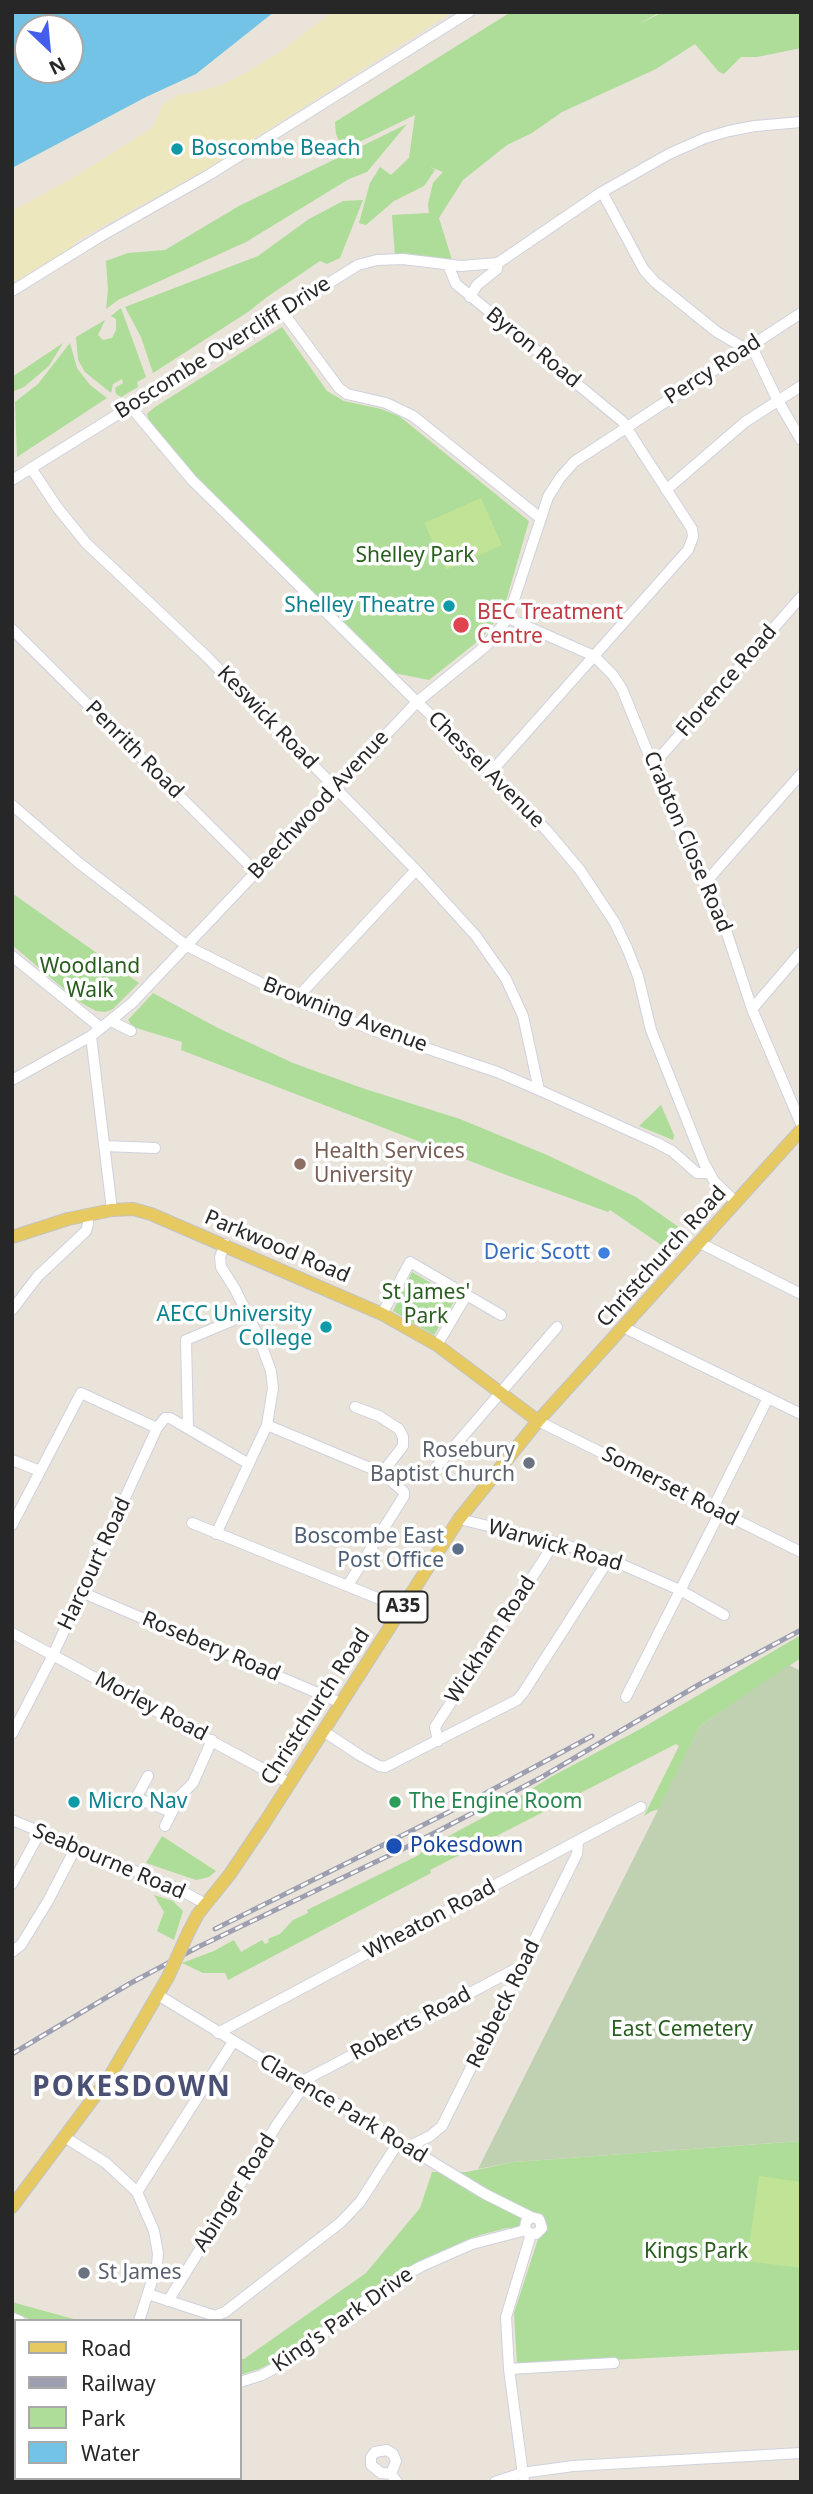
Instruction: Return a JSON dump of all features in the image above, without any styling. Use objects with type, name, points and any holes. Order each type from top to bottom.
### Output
[{"type":"main road","name":"Christchurch Road","points":[[12,2207],[17,2190],[66,2138],[110,2076],[168,1977],[205,1904],[230,1874],[459,1519],[538,1422],[801,1130]]},
{"type":"main road","name":"Parkwood Road","points":[[12,1237],[87,1214],[133,1209],[151,1214],[382,1314],[437,1345],[538,1422]]},
{"type":"street","points":[[12,291],[101,236],[207,176],[469,12]]},
{"type":"street","points":[[470,297],[477,285],[497,269],[498,263],[602,192],[669,154],[705,138],[755,126],[801,122]]},
{"type":"street","points":[[602,192],[644,270],[655,282],[716,331],[749,347],[801,440]]},
{"type":"street","name":"Boscombe Overcliff Drive","points":[[12,480],[358,265],[377,260],[403,259],[461,266],[498,263]]},
{"type":"street","name":"Byron Road","points":[[448,265],[452,278],[470,297],[622,421],[691,529],[691,545],[491,772]]},
{"type":"street","points":[[282,311],[339,388],[347,394],[386,403],[413,416],[539,517]]},
{"type":"street","name":"Percy Road","points":[[625,427],[801,313]]},
{"type":"street","points":[[666,489],[728,436],[777,399],[801,386]]},
{"type":"street","name":"Chessel Avenue","points":[[130,406],[192,480],[491,772],[580,870],[615,923],[638,976],[651,1030],[709,1173],[736,1202]]},
{"type":"street","name":"Beechwood Avenue","points":[[12,1080],[91,1036],[132,1003],[417,702],[486,646],[508,618],[539,517],[559,478],[574,462],[625,427]]},
{"type":"street","name":"Keswick Road","points":[[31,468],[86,543],[206,656],[416,870],[476,936],[506,979],[523,1016],[539,1090]]},
{"type":"street","name":"Florence Road","points":[[653,765],[798,605]]},
{"type":"street","name":"Crabton Close Road","points":[[508,618],[594,656],[613,675],[622,690],[694,866],[719,909],[752,1009],[801,1124]]},
{"type":"street","name":"Penrith Road","points":[[12,629],[256,872]]},
{"type":"street","points":[[705,883],[801,774]]},
{"type":"street","name":"Browning Avenue","points":[[12,805],[79,863],[187,946],[295,1000],[381,1033],[457,1057],[539,1090],[673,1151],[697,1172],[709,1173]]},
{"type":"street","points":[[295,1000],[416,870]]},
{"type":"street","points":[[752,1009],[801,953]]},
{"type":"street","points":[[12,956],[101,1028]]},
{"type":"street","points":[[111,1021],[131,1031]]},
{"type":"street","points":[[91,1036],[112,1210]]},
{"type":"street","points":[[673,1151],[694,1139]]},
{"type":"street","points":[[103,1146],[155,1148]]},
{"type":"street","points":[[12,1310],[38,1276],[86,1231],[87,1214]]},
{"type":"street","points":[[216,1534],[267,1425],[273,1388],[271,1371],[248,1314],[221,1267],[220,1257],[225,1244]]},
{"type":"street","points":[[700,1244],[800,1292]]},
{"type":"street","points":[[382,1314],[410,1262],[501,1315]]},
{"type":"street","points":[[437,1345],[466,1296]]},
{"type":"street","points":[[188,1428],[186,1339],[248,1314]]},
{"type":"street","points":[[433,1471],[557,1327]]},
{"type":"street","points":[[625,1328],[801,1414]]},
{"type":"street","points":[[12,1525],[80,1393],[157,1428],[165,1418],[170,1418],[249,1464]]},
{"type":"street","points":[[626,1697],[680,1591],[768,1398]]},
{"type":"street","points":[[355,1407],[399,1429],[403,1437],[403,1446],[382,1473]]},
{"type":"street","name":"Somerset Road","points":[[538,1422],[801,1552]]},
{"type":"street","points":[[267,1425],[382,1473],[402,1489],[404,1496],[348,1585]]},
{"type":"street","name":"Harcourt Road","points":[[12,1734],[53,1655],[157,1428]]},
{"type":"street","points":[[12,1460],[40,1471]]},
{"type":"street","name":"Warwick Road","points":[[459,1519],[555,1542],[609,1559],[680,1591],[724,1615]]},
{"type":"street","points":[[192,1523],[402,1608]]},
{"type":"street","name":"Wickham Road","points":[[438,1741],[435,1727],[555,1542]]},
{"type":"street","points":[[323,1731],[361,1756],[385,1767],[520,1698],[609,1559]]},
{"type":"street","name":"Rosebery Road","points":[[81,1592],[341,1703]]},
{"type":"street","name":"Morley Road","points":[[12,1633],[289,1783]]},
{"type":"street","points":[[165,1826],[180,1796],[193,1783],[212,1740]]},
{"type":"street","points":[[148,1776],[136,1798],[172,1812]]},
{"type":"street","name":"Wheaton Road","points":[[218,2033],[641,1807]]},
{"type":"street","name":"Seabourne Road","points":[[12,1820],[176,1888],[205,1904]]},
{"type":"street","points":[[12,1884],[40,1832]]},
{"type":"street","name":"Rebbeck Road","points":[[402,2146],[430,2136],[442,2126],[577,1854],[578,1843]]},
{"type":"street","points":[[12,1952],[21,1945],[76,1847]]},
{"type":"street","name":"Roberts Road","points":[[302,2085],[523,1965]]},
{"type":"street","name":"Clarence Park Road","points":[[158,1995],[402,2146],[486,2195],[537,2218],[542,2225],[539,2233],[529,2232]]},
{"type":"street","points":[[137,2192],[233,2042]]},
{"type":"street","name":"Abinger Road","points":[[168,2301],[302,2085]]},
{"type":"street","points":[[66,2138],[106,2163],[137,2192],[154,2231],[157,2265],[140,2319]]},
{"type":"street","points":[[148,2294],[215,2316],[225,2312],[340,2223],[360,2202],[402,2146]]},
{"type":"street","points":[[523,2477],[509,2369],[506,2317],[529,2232]]},
{"type":"street","name":"King's Park Drive","points":[[242,2381],[262,2375],[286,2362],[365,2301],[422,2266],[472,2244],[529,2232]]},
{"type":"street","points":[[509,2369],[614,2363]]},
{"type":"street","points":[[495,2482],[621,2462],[801,2453]]},
{"type":"green space","points":[[511,12],[660,12],[639,24],[663,12],[801,12],[801,48],[757,57],[741,57],[724,74],[719,72],[695,44],[656,69],[562,112],[532,133],[507,145],[463,180],[439,218],[452,260],[395,256],[392,215],[429,213],[428,204],[433,183],[443,172],[430,167],[435,170],[424,186],[394,201],[366,225],[359,223],[370,183],[380,167],[391,175],[409,158],[415,115],[343,150],[336,134],[335,122]]},
{"type":"green space","points":[[407,124],[367,172],[349,179],[246,242],[118,300],[106,309],[106,261],[128,253],[165,250],[239,206]]},
{"type":"green space","points":[[363,200],[340,258],[327,264],[320,261],[248,312],[153,373],[141,337],[125,307],[258,256],[309,219],[343,201]]},
{"type":"green space","points":[[121,308],[146,377],[137,382],[138,387],[121,397],[116,394],[115,388],[123,383],[122,379],[113,384],[111,393],[85,372],[78,360],[76,337],[105,320],[98,335],[103,340],[112,338],[116,330],[116,319],[111,316]]},
{"type":"green space","name":"Shelley Park","points":[[282,327],[327,391],[344,401],[399,416],[529,521],[507,598],[498,618],[482,638],[429,680],[394,673],[192,474],[150,424],[147,414],[155,407]]},
{"type":"green space","points":[[63,343],[49,366],[24,387],[12,392],[12,377]]},
{"type":"green space","points":[[70,343],[77,368],[90,385],[107,398],[17,457],[15,402],[38,384]]},
{"type":"green space","points":[[481,498],[502,545],[446,570],[424,523]]},
{"type":"green space","name":"Woodland Walk","points":[[12,893],[139,983],[113,1009],[105,1012],[96,1011],[78,1001],[12,945]]},
{"type":"green space","name":"Woodland Walk","points":[[153,993],[218,1028],[293,1063],[460,1119],[547,1155],[636,1197],[690,1235],[673,1253],[610,1210],[608,1212],[509,1176],[181,1050],[182,1042],[133,1027],[128,1020]]},
{"type":"green space","points":[[661,1105],[674,1135],[673,1140],[639,1126]]},
{"type":"green space","name":"St James' Park","points":[[412,1272],[456,1298],[434,1335],[393,1311]]},
{"type":"green space","points":[[801,1635],[801,1658],[700,1726],[660,1809],[644,1816],[679,1746],[676,1744],[430,1870],[431,1873],[228,1980],[225,1973],[203,1973],[182,1963],[234,1940],[241,1952],[262,1940],[265,1944],[269,1942],[268,1939],[280,1934],[293,1920],[308,1913],[307,1910],[419,1855],[423,1850],[642,1728]]},
{"type":"green space","name":"East Cemetery","points":[[789,1665],[801,1671],[801,2141],[514,2162],[478,2169],[700,1726]]},
{"type":"green space","points":[[162,1836],[216,1871],[209,1877],[196,1880],[146,1863]]},
{"type":"green space","points":[[154,1895],[173,1901],[183,1911],[174,1940],[157,1931],[164,1912]]},
{"type":"green space","name":"Kings Park","points":[[801,2141],[801,2350],[517,2365],[514,2313],[541,2230],[534,2222],[525,2229],[507,2228],[480,2235],[420,2262],[378,2285],[274,2362],[242,2374],[242,2359],[366,2273],[420,2208],[432,2172],[467,2172],[514,2162]]},
{"type":"green space","points":[[759,2176],[801,2182],[801,2268],[747,2261]]},
{"type":"green space","points":[[12,2302],[74,2319],[29,2319],[12,2312]]},
{"type":"sand","name":"Boscombe Beach","points":[[332,12],[452,12],[202,172],[76,241],[71,248],[12,284],[12,211],[76,176],[152,128],[164,103],[178,95],[223,84],[249,71],[280,52]]},
{"type":"water","points":[[12,12],[274,12],[196,74],[146,97],[12,168]]},
{"type":"railway","points":[[12,2054],[129,1984],[198,1947],[413,1844],[542,1777],[700,1684],[801,1630]]},
{"type":"railway","points":[[215,1929],[475,1799],[592,1736]]},
{"type":"place","name":"Boscombe Beach","points":[[177,149]]},
{"type":"place","name":"Shelley Theatre","points":[[449,606]]},
{"type":"place","name":"BEC Treatment Centre","points":[[461,625]]},
{"type":"place","name":"Health Services University","points":[[300,1164]]},
{"type":"place","name":"Deric Scott","points":[[604,1253]]},
{"type":"place","name":"AECC University College","points":[[326,1327]]},
{"type":"place","name":"Rosebury Baptist Church","points":[[529,1463]]},
{"type":"place","name":"Boscombe East Post Office","points":[[458,1549]]},
{"type":"place","name":"Micro Nav","points":[[74,1802]]},
{"type":"place","name":"The Engine Room","points":[[395,1802]]},
{"type":"place","name":"Pokesdown","points":[[394,1846]]},
{"type":"place","name":"St James","points":[[84,2273]]},
{"type":"district","name":"POKESDOWN","points":[[132,2088]]}]
